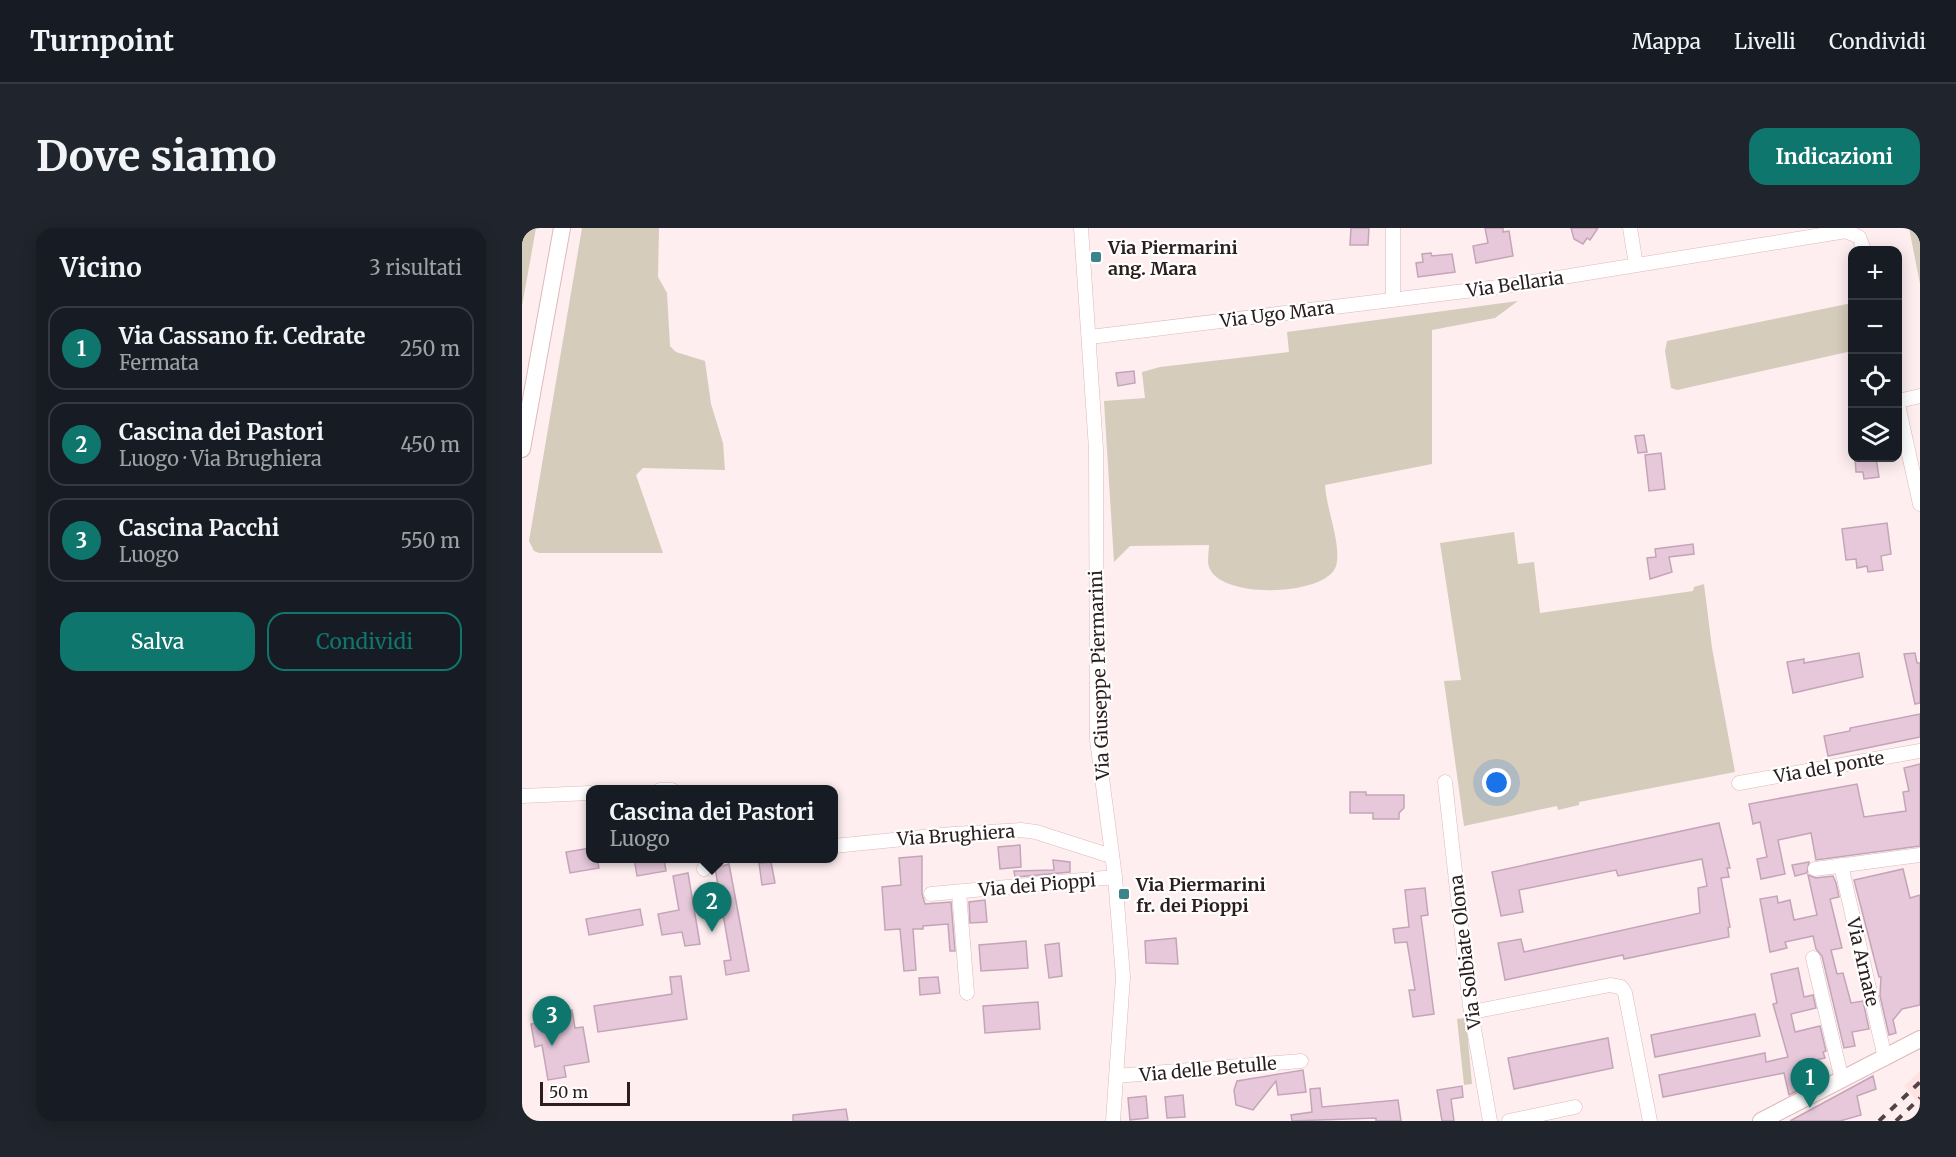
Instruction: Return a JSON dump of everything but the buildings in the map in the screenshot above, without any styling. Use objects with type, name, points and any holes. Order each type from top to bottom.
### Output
[{"type":"street","points":[[522,387],[550,228]]},
{"type":"street","points":[[522,449],[562,228]]},
{"type":"street","name":"Via Giuseppe Piermarini","points":[[1081,228],[1096,449],[1096,722],[1123,976],[1113,1121]]},
{"type":"street","points":[[1393,228],[1393,299]]},
{"type":"street","points":[[1630,228],[1636,265]]},
{"type":"street","name":"Via Bellaria","points":[[1393,299],[1651,263],[1845,231],[1859,237],[1862,246]]},
{"type":"street","name":"Via Ugo Mara","points":[[1090,338],[1393,299]]},
{"type":"street","points":[[1902,402],[1920,396]]},
{"type":"street","points":[[1899,408],[1920,504]]},
{"type":"street","name":"Via del ponte","points":[[1739,783],[1920,751]]},
{"type":"street","name":"Via Solbiate Olona","points":[[1445,782],[1472,1012],[1490,1121]]},
{"type":"street","points":[[522,796],[586,793]]},
{"type":"street","name":"Via Brughiera","points":[[838,846],[953,834],[1021,831],[1036,832],[1112,856]]},
{"type":"street","points":[[1815,869],[1920,855]]},
{"type":"street","name":"Via Arnate","points":[[1841,865],[1885,1058]]},
{"type":"street","name":"Via dei Pioppi","points":[[931,894],[1114,877]]},
{"type":"street","name":"Via dei Pioppi","points":[[959,892],[967,993]]},
{"type":"street","points":[[1813,958],[1842,1080]]},
{"type":"street","points":[[1472,1012],[1610,985],[1621,987],[1625,993],[1650,1121]]},
{"type":"street","points":[[1761,1121],[1920,1040]]},
{"type":"street","name":"Via delle Betulle","points":[[1116,1077],[1301,1061]]},
{"type":"street","points":[[1509,1121],[1575,1107]]},
{"type":"shaded area","points":[[522,228],[536,228],[522,306]]},
{"type":"shaded area","points":[[582,228],[659,228],[658,277],[667,293],[670,346],[676,352],[705,361],[711,404],[723,443],[725,470],[643,468],[636,475],[663,553],[539,553],[534,551],[529,541]]},
{"type":"shaded area","points":[[1909,228],[1920,228],[1920,284]]},
{"type":"shaded area","points":[[1518,301],[1495,318],[1432,330],[1432,464],[1325,485],[1337,548],[1336,566],[1328,576],[1295,588],[1252,589],[1232,585],[1217,578],[1209,567],[1209,545],[1130,546],[1114,562],[1104,401],[1145,398],[1142,372],[1160,367],[1289,352],[1287,332]]},
{"type":"shaded area","points":[[1848,304],[1848,352],[1677,390],[1671,388],[1665,351],[1667,341]]},
{"type":"shaded area","points":[[1514,532],[1518,564],[1534,562],[1540,613],[1693,591],[1694,587],[1704,584],[1712,648],[1735,772],[1579,802],[1579,805],[1558,810],[1557,806],[1464,826],[1444,681],[1461,680],[1440,543]]},
{"type":"shaded area","points":[[1466,1018],[1472,1084],[1464,1085],[1457,1019]]},
{"type":"shaded area","points":[[1920,1071],[1920,1104],[1904,1086]]},
{"type":"railway","points":[[1879,1121],[1920,1082]]},
{"type":"railway","points":[[1896,1121],[1920,1098]]},
{"type":"place","name":"Via Piermarini ang. Mara","points":[[1096,257]]},
{"type":"place","name":"Via Piermarini fr. dei Pioppi","points":[[1124,894]]},
{"type":"place","name":"Cascina dei Pastori","points":[[712,932]]},
{"type":"place","name":"Cascina Pacchi","points":[[552,1046]]},
{"type":"place","name":"Via Cassano fr. Cedrate","points":[[1810,1108]]}]
